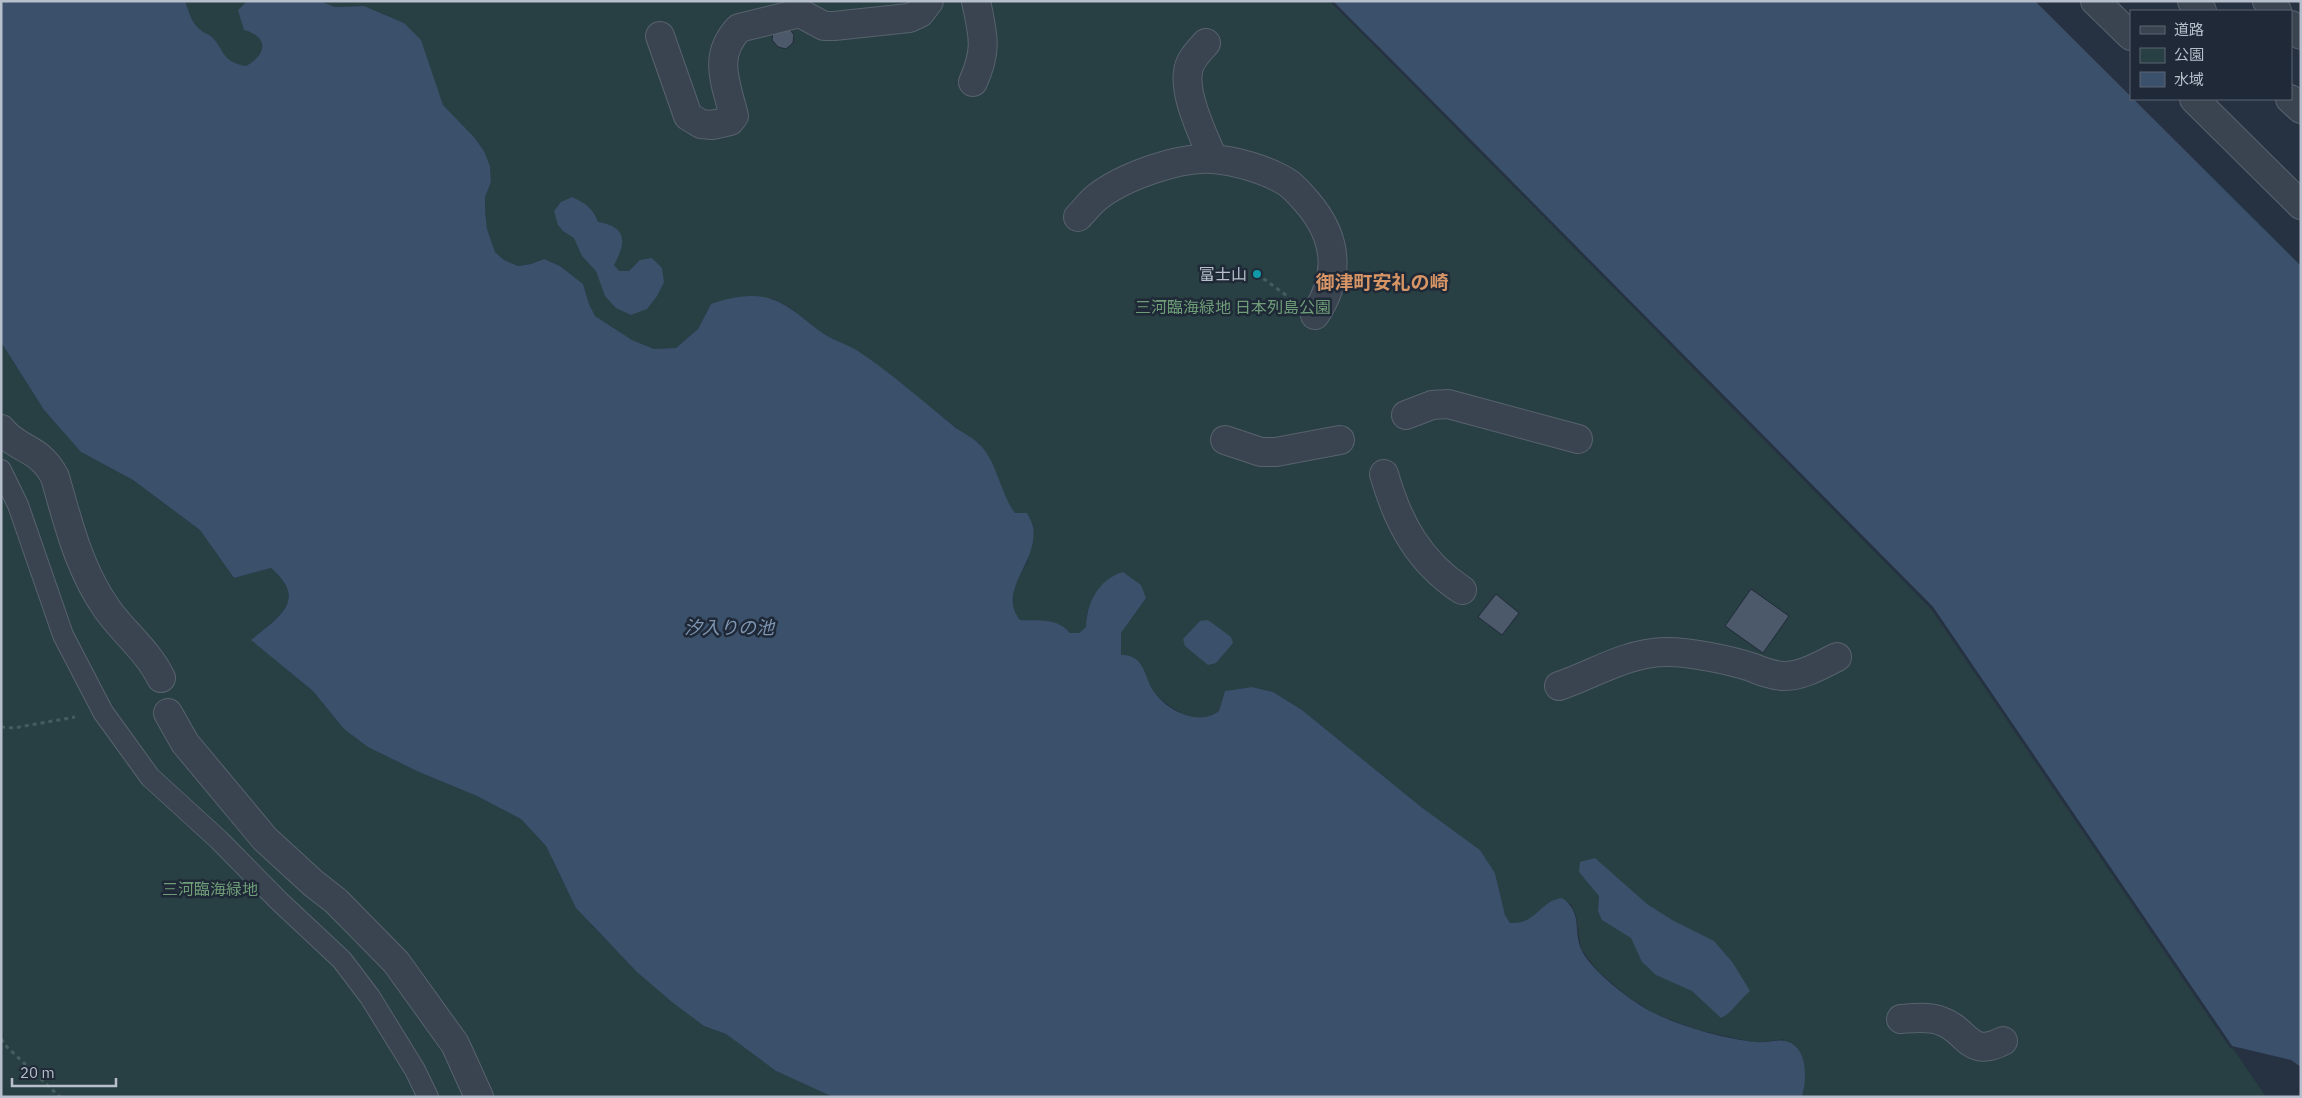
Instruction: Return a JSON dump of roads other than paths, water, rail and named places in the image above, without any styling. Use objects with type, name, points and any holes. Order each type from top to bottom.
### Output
[{"type":"street","points":[[660,36],[688,116],[701,124],[712,125],[730,121],[734,116],[722,68],[722,58],[733,34],[739,28],[800,13],[824,26],[899,20],[920,13],[928,1]]},
{"type":"street","points":[[973,82],[982,63],[983,48],[976,1]]},
{"type":"street","points":[[2095,1],[2130,35]]},
{"type":"street","points":[[2192,1],[2201,10]]},
{"type":"street","points":[[2292,26],[2301,35]]},
{"type":"street","points":[[1206,42],[1191,62],[1187,73],[1192,102],[1213,159]]},
{"type":"street","points":[[2195,100],[2301,205]]},
{"type":"street","points":[[2291,100],[2301,109]]},
{"type":"street","points":[[1078,218],[1096,198],[1126,181],[1192,160],[1213,159],[1246,166],[1279,177],[1294,188],[1319,216],[1332,248],[1334,264],[1332,278],[1324,301],[1315,315]]},
{"type":"street","points":[[1406,415],[1432,405],[1448,404],[1578,439]]},
{"type":"street","points":[[1,429],[8,438],[30,449],[48,465],[55,477],[79,557],[94,588],[107,609],[152,661],[161,678]]},
{"type":"street","points":[[1225,440],[1261,452],[1276,452],[1340,440]]},
{"type":"street","points":[[1384,474],[1393,504],[1413,544],[1431,566],[1462,590]]},
{"type":"street","points":[[1559,686],[1616,661],[1655,652],[1677,652],[1738,664],[1784,676],[1801,674],[1823,665],[1838,656]]},
{"type":"street","points":[[168,713],[185,743],[265,839],[313,883],[336,901],[370,951],[424,998],[455,1044],[479,1097]]},
{"type":"street","points":[[1901,1018],[1940,1020],[1977,1047],[1990,1047],[2003,1041]]},
{"type":"lane","points":[[1,470],[18,505],[63,635],[103,712],[150,777],[219,840],[278,901],[342,960],[375,1005],[415,1070],[428,1097]]},
{"type":"water","name":"汐入りの池","points":[[1,1],[185,1],[191,18],[196,25],[212,37],[228,59],[246,66],[258,57],[262,46],[258,37],[244,30],[238,10],[247,1],[320,1],[335,7],[364,6],[404,23],[421,40],[443,105],[474,137],[484,151],[490,166],[491,182],[485,197],[487,229],[495,252],[504,260],[518,266],[544,259],[560,266],[583,284],[595,316],[632,340],[654,349],[676,348],[698,329],[711,304],[726,299],[758,296],[781,303],[832,339],[858,351],[978,443],[994,466],[1005,496],[1015,513],[1027,513],[1033,527],[1033,540],[1015,587],[1013,598],[1014,609],[1020,620],[1053,622],[1059,624],[1070,633],[1079,633],[1086,627],[1092,600],[1101,586],[1107,580],[1123,572],[1141,585],[1146,598],[1121,633],[1121,655],[1130,656],[1138,661],[1152,689],[1165,704],[1182,714],[1192,717],[1211,716],[1219,711],[1225,691],[1252,687],[1273,692],[1302,710],[1421,807],[1480,850],[1495,873],[1505,915],[1510,923],[1527,920],[1548,903],[1562,898],[1573,909],[1579,942],[1586,957],[1602,976],[1645,1008],[1690,1028],[1717,1035],[1756,1042],[1781,1040],[1795,1046],[1802,1057],[1805,1070],[1802,1097],[833,1097],[776,1071],[726,1034],[704,1026],[637,972],[576,908],[546,846],[521,819],[477,796],[419,772],[368,747],[344,729],[313,691],[251,640],[272,623],[286,607],[289,599],[288,589],[282,579],[271,568],[234,578],[200,530],[133,480],[81,452],[44,410],[1,342]]},
{"type":"water","points":[[1333,1],[2035,1],[2130,96],[2130,100],[2134,100],[2301,266],[2301,1067],[2291,1060],[2232,1046],[1933,607]]},
{"type":"water","points":[[572,197],[588,206],[598,222],[608,224],[619,232],[622,237],[621,250],[614,265],[619,271],[629,271],[640,260],[652,258],[662,268],[664,282],[657,296],[647,309],[631,315],[616,308],[605,296],[596,271],[582,256],[574,238],[563,231],[558,225],[554,211],[561,202]]},
{"type":"water","points":[[1208,620],[1231,637],[1233,643],[1216,663],[1208,665],[1185,646],[1183,639],[1200,621]]},
{"type":"water","points":[[1595,858],[1647,904],[1672,920],[1714,941],[1733,963],[1750,991],[1729,1013],[1721,1018],[1692,991],[1656,975],[1642,962],[1631,938],[1602,920],[1598,911],[1599,896],[1579,872],[1580,862]]},
{"type":"place","name":"富士山","points":[[1257,274]]},
{"type":"district","name":"御津町安礼の崎","points":[[1382,282]]},
{"type":"park label","name":"三河臨海緑地 日本列島公園","points":[[1233,307]]},
{"type":"park label","name":"三河臨海緑地","points":[[210,889]]}]
